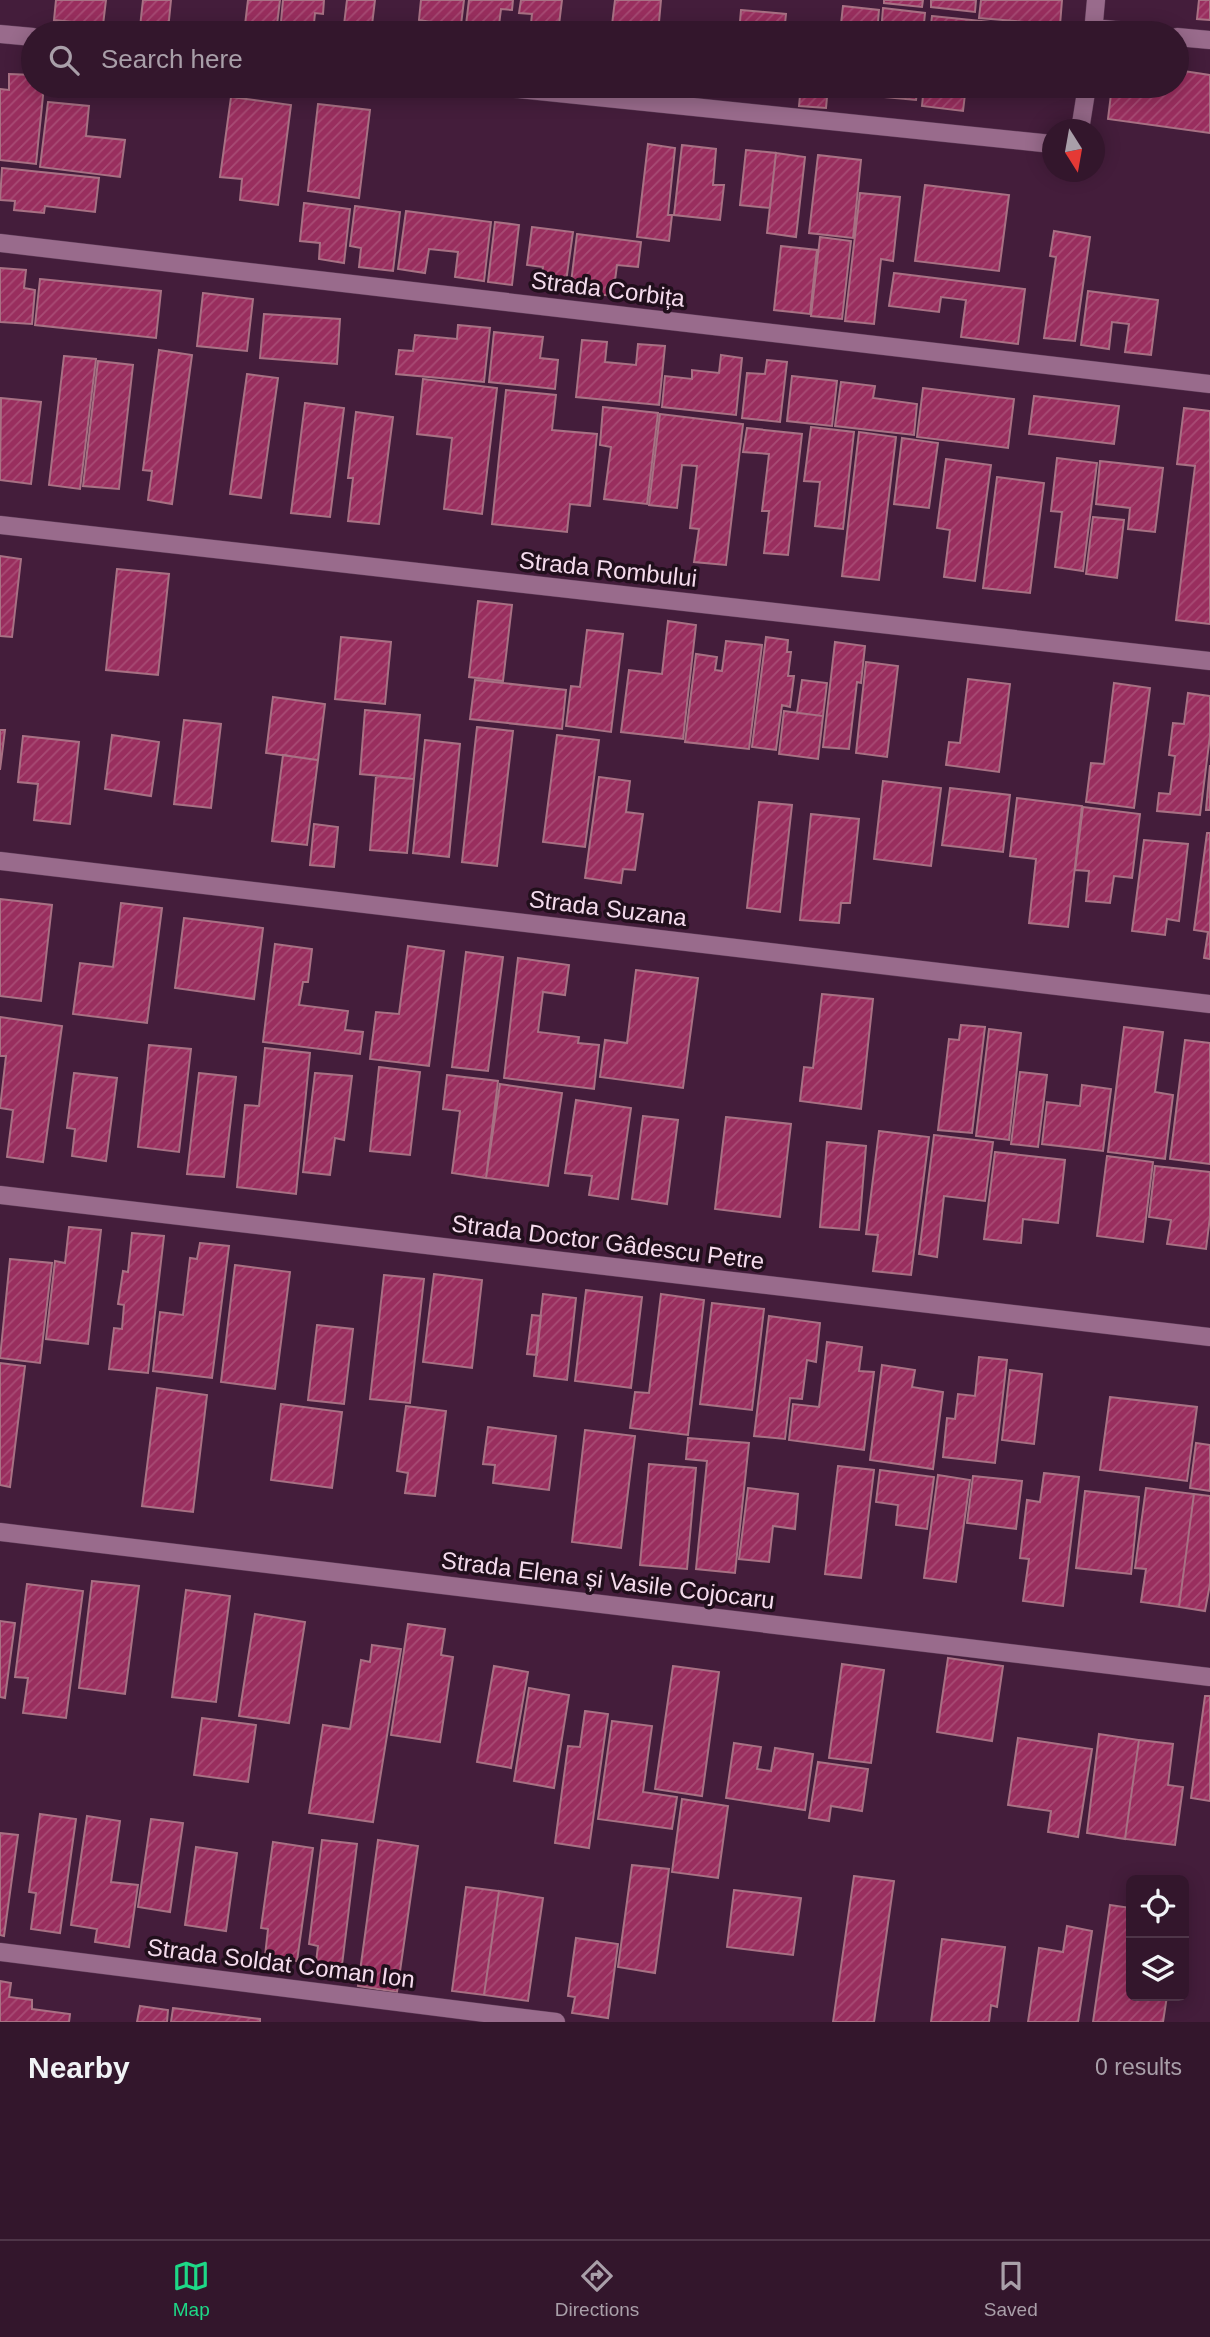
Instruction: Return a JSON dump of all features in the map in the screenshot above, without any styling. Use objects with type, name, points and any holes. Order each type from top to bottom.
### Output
[{"type":"street","points":[[1094,21],[1096,0]]},
{"type":"street","points":[[0,34],[21,36]]},
{"type":"street","points":[[1189,38],[1210,40]]},
{"type":"street","points":[[606,98],[1042,143]]},
{"type":"street","points":[[1082,119],[1085,98]]},
{"type":"street","name":"Strada Corbița","points":[[0,243],[1210,384]]},
{"type":"street","name":"Strada Rombului","points":[[0,525],[1210,661]]},
{"type":"street","name":"Strada Suzana","points":[[0,861],[1210,1004]]},
{"type":"street","name":"Strada Doctor Gâdescu Petre","points":[[0,1195],[1210,1337]]},
{"type":"street","name":"Strada Elena și Vasile Cojocaru","points":[[0,1532],[1210,1677]]},
{"type":"street","name":"Strada Soldat Coman Ion","points":[[0,1952],[556,2022]]},
{"type":"building","points":[[56,0],[106,0],[103,21],[54,20]]},
{"type":"building","points":[[143,0],[171,0],[169,21],[141,21]]},
{"type":"building","points":[[248,0],[280,0],[277,21],[245,21]]},
{"type":"building","points":[[283,0],[324,0],[323,14],[315,13],[314,21],[281,21]]},
{"type":"building","points":[[347,0],[375,0],[372,21],[344,21]]},
{"type":"building","points":[[421,0],[464,0],[461,21],[419,20]]},
{"type":"building","points":[[469,0],[513,0],[512,10],[501,9],[500,21],[466,21]]},
{"type":"building","points":[[521,0],[562,0],[559,21],[531,21],[532,14],[519,13]]},
{"type":"building","points":[[615,0],[661,0],[659,21],[612,21]]},
{"type":"building","points":[[884,0],[923,0],[922,7],[884,3]]},
{"type":"building","points":[[931,0],[976,0],[975,12],[931,7]]},
{"type":"building","points":[[981,0],[1062,0],[1060,21],[979,18]]},
{"type":"building","points":[[1199,0],[1210,0],[1210,20],[1197,19]]},
{"type":"building","points":[[843,6],[879,10],[878,21],[841,21]]},
{"type":"building","points":[[883,8],[925,13],[924,21],[882,21]]},
{"type":"building","points":[[741,10],[786,14],[785,21],[740,21]]},
{"type":"building","points":[[932,16],[981,21],[931,21]]},
{"type":"building","points":[[1189,72],[1210,75],[1210,133],[1108,119],[1111,98],[1189,98]]},
{"type":"building","points":[[9,74],[21,74],[21,98],[43,98],[36,164],[0,160],[0,89],[9,90]]},
{"type":"building","points":[[231,98],[291,105],[278,205],[240,200],[242,179],[220,177]]},
{"type":"building","points":[[800,98],[827,98],[826,108],[799,106]]},
{"type":"building","points":[[923,98],[965,98],[963,111],[922,106]]},
{"type":"building","points":[[48,102],[89,106],[86,136],[125,140],[120,177],[40,167]]},
{"type":"building","points":[[318,104],[370,110],[359,198],[308,191]]},
{"type":"building","points":[[648,144],[675,148],[668,215],[672,215],[669,241],[637,237]]},
{"type":"building","points":[[682,145],[716,149],[713,185],[724,185],[720,220],[674,215]]},
{"type":"building","points":[[746,150],[776,153],[770,208],[740,205]]},
{"type":"building","points":[[776,153],[805,157],[796,237],[767,233]]},
{"type":"building","points":[[818,155],[861,160],[853,238],[809,233]]},
{"type":"building","points":[[2,168],[99,178],[95,212],[45,206],[44,213],[14,210],[15,201],[0,200]]},
{"type":"building","points":[[925,185],[1009,195],[999,271],[915,261]]},
{"type":"building","points":[[860,193],[900,197],[893,261],[881,259],[874,324],[845,321]]},
{"type":"building","points":[[304,203],[350,209],[344,263],[319,259],[320,243],[300,241]]},
{"type":"building","points":[[355,206],[400,212],[393,271],[359,267],[361,248],[350,246]]},
{"type":"building","points":[[406,211],[491,222],[484,281],[455,277],[458,252],[429,249],[425,273],[398,269]]},
{"type":"building","points":[[495,222],[519,225],[512,285],[488,282]]},
{"type":"building","points":[[532,227],[573,232],[565,289],[540,286],[543,267],[527,265]]},
{"type":"building","points":[[1054,231],[1090,237],[1075,341],[1044,338],[1056,257],[1050,256]]},
{"type":"building","points":[[577,234],[641,242],[638,267],[617,265],[613,296],[570,291]]},
{"type":"building","points":[[820,237],[851,241],[842,319],[811,316]]},
{"type":"building","points":[[781,246],[817,250],[810,314],[774,310]]},
{"type":"building","points":[[0,268],[26,270],[24,288],[35,290],[32,324],[0,322]]},
{"type":"building","points":[[894,273],[1025,289],[1018,344],[961,337],[966,300],[941,297],[939,312],[889,306]]},
{"type":"building","points":[[40,279],[161,291],[156,338],[35,325]]},
{"type":"building","points":[[1088,291],[1158,300],[1151,355],[1125,352],[1129,324],[1112,322],[1109,349],[1081,345]]},
{"type":"building","points":[[203,293],[253,299],[247,351],[197,346]]},
{"type":"building","points":[[264,314],[340,319],[337,364],[260,358]]},
{"type":"building","points":[[458,325],[490,328],[484,382],[396,374],[399,350],[413,351],[415,335],[457,339]]},
{"type":"building","points":[[494,332],[543,337],[540,358],[558,360],[555,389],[489,382]]},
{"type":"building","points":[[582,340],[607,342],[605,362],[636,365],[638,344],[665,346],[659,405],[576,397]]},
{"type":"building","points":[[159,350],[192,355],[172,504],[148,500],[152,471],[143,470]]},
{"type":"building","points":[[721,355],[742,358],[736,415],[662,407],[665,376],[692,379],[692,370],[719,373]]},
{"type":"building","points":[[64,356],[96,359],[80,489],[49,485]]},
{"type":"building","points":[[767,360],[787,362],[780,422],[742,418],[747,373],[765,374]]},
{"type":"building","points":[[98,361],[133,365],[119,489],[83,486]]},
{"type":"building","points":[[247,374],[278,378],[261,498],[230,494]]},
{"type":"building","points":[[792,376],[837,381],[832,426],[787,421]]},
{"type":"building","points":[[423,379],[497,388],[482,514],[444,509],[452,438],[417,434]]},
{"type":"building","points":[[841,382],[875,386],[873,398],[917,404],[914,435],[835,426]]},
{"type":"building","points":[[923,388],[1014,399],[1008,448],[917,437]]},
{"type":"building","points":[[506,390],[556,395],[552,430],[597,434],[590,506],[570,504],[567,532],[492,524]]},
{"type":"building","points":[[1034,396],[1119,406],[1114,444],[1029,434]]},
{"type":"building","points":[[1,398],[41,402],[31,484],[0,480]]},
{"type":"building","points":[[305,403],[344,408],[330,517],[291,513]]},
{"type":"building","points":[[603,407],[658,413],[647,504],[604,499],[611,447],[600,445]]},
{"type":"building","points":[[1184,408],[1210,411],[1210,624],[1176,620],[1195,466],[1177,464]]},
{"type":"building","points":[[356,412],[393,417],[379,524],[348,521],[353,478],[348,478]]},
{"type":"building","points":[[660,414],[743,424],[726,565],[694,562],[699,529],[690,528],[697,466],[682,465],[677,508],[649,505]]},
{"type":"building","points":[[811,427],[854,432],[843,529],[815,526],[820,482],[804,481]]},
{"type":"building","points":[[747,428],[802,434],[788,555],[764,553],[769,511],[762,511],[769,454],[743,452]]},
{"type":"building","points":[[859,432],[896,437],[879,580],[842,576]]},
{"type":"building","points":[[902,438],[938,443],[929,508],[894,504]]},
{"type":"building","points":[[1057,458],[1097,463],[1083,571],[1055,567],[1062,512],[1051,511]]},
{"type":"building","points":[[946,459],[991,465],[975,581],[944,577],[950,530],[937,528]]},
{"type":"building","points":[[1100,461],[1163,468],[1155,532],[1128,529],[1130,508],[1096,504]]},
{"type":"building","points":[[997,477],[1044,483],[1030,593],[983,588]]},
{"type":"building","points":[[1093,517],[1124,520],[1117,578],[1086,574]]},
{"type":"building","points":[[0,556],[21,559],[12,637],[0,636]]},
{"type":"building","points":[[117,569],[169,574],[158,675],[106,670]]},
{"type":"building","points":[[478,601],[512,605],[503,681],[469,677]]},
{"type":"building","points":[[668,621],[696,625],[683,739],[621,732],[629,670],[662,674]]},
{"type":"building","points":[[587,630],[623,634],[611,732],[566,726],[571,686],[580,687]]},
{"type":"building","points":[[341,637],[391,642],[385,704],[335,699]]},
{"type":"building","points":[[766,637],[788,640],[787,652],[791,652],[788,676],[794,676],[790,707],[782,705],[776,750],[752,747]]},
{"type":"building","points":[[726,641],[762,645],[749,749],[685,742],[696,654],[717,657],[715,670],[722,671]]},
{"type":"building","points":[[835,642],[865,646],[861,683],[857,682],[849,749],[823,747]]},
{"type":"building","points":[[866,662],[898,666],[887,757],[856,753]]},
{"type":"building","points":[[968,679],[1010,684],[999,772],[946,765],[949,742],[960,743]]},
{"type":"building","points":[[475,680],[566,690],[562,729],[470,719]]},
{"type":"building","points":[[802,680],[827,683],[823,716],[797,713]]},
{"type":"building","points":[[1114,683],[1150,688],[1134,808],[1086,802],[1091,763],[1104,764]]},
{"type":"building","points":[[1188,693],[1210,696],[1210,736],[1200,815],[1157,811],[1159,793],[1170,794],[1175,756],[1169,755],[1173,723],[1184,724]]},
{"type":"building","points":[[273,697],[325,704],[318,760],[266,753]]},
{"type":"building","points":[[365,710],[420,715],[414,779],[360,774]]},
{"type":"building","points":[[784,711],[823,716],[818,759],[779,754]]},
{"type":"building","points":[[184,720],[221,724],[211,808],[174,804]]},
{"type":"building","points":[[477,727],[513,731],[497,866],[462,862]]},
{"type":"building","points":[[0,730],[5,730],[0,770]]},
{"type":"building","points":[[112,735],[159,742],[151,796],[105,789]]},
{"type":"building","points":[[557,735],[599,740],[585,847],[543,842]]},
{"type":"building","points":[[23,736],[79,742],[70,824],[34,820],[38,784],[18,782]]},
{"type":"building","points":[[425,740],[460,744],[449,857],[413,853]]},
{"type":"building","points":[[283,755],[318,760],[307,845],[272,841]]},
{"type":"building","points":[[1210,765],[1210,810],[1206,810]]},
{"type":"building","points":[[376,776],[414,779],[407,853],[370,850]]},
{"type":"building","points":[[599,777],[630,781],[626,812],[643,814],[635,870],[623,869],[621,883],[585,878]]},
{"type":"building","points":[[883,781],[941,788],[931,866],[874,859]]},
{"type":"building","points":[[950,788],[1010,795],[1003,852],[942,845]]},
{"type":"building","points":[[1017,798],[1082,806],[1068,927],[1029,923],[1036,859],[1010,856]]},
{"type":"building","points":[[759,802],[792,805],[780,912],[747,908]]},
{"type":"building","points":[[1083,807],[1140,814],[1132,878],[1114,876],[1110,903],[1086,901],[1089,871],[1075,870]]},
{"type":"building","points":[[811,814],[859,819],[850,903],[841,903],[839,923],[800,920]]},
{"type":"building","points":[[314,824],[338,827],[334,867],[310,865]]},
{"type":"building","points":[[1207,833],[1210,833],[1210,959],[1204,958],[1208,932],[1194,930]]},
{"type":"building","points":[[1144,840],[1188,844],[1179,921],[1167,919],[1165,935],[1132,931]]},
{"type":"building","points":[[0,899],[52,905],[41,1001],[0,996]]},
{"type":"building","points":[[121,903],[162,908],[147,1023],[73,1014],[80,963],[113,967]]},
{"type":"building","points":[[184,918],[263,928],[254,999],[175,988]]},
{"type":"building","points":[[275,944],[312,949],[308,982],[303,982],[299,1005],[348,1011],[345,1030],[363,1032],[360,1054],[263,1042]]},
{"type":"building","points":[[408,946],[444,951],[429,1066],[370,1059],[376,1012],[399,1014]]},
{"type":"building","points":[[466,952],[503,957],[488,1071],[452,1067]]},
{"type":"building","points":[[518,958],[569,965],[565,995],[543,992],[538,1032],[579,1037],[578,1043],[599,1045],[594,1089],[504,1078]]},
{"type":"building","points":[[636,970],[698,978],[683,1088],[600,1077],[605,1040],[627,1043]]},
{"type":"building","points":[[822,994],[873,999],[861,1109],[800,1101],[804,1067],[813,1068]]},
{"type":"building","points":[[0,1017],[62,1026],[43,1162],[7,1157],[13,1110],[0,1108],[6,1056],[0,1056]]},
{"type":"building","points":[[961,1025],[985,1027],[972,1133],[938,1130],[949,1039],[959,1040]]},
{"type":"building","points":[[1124,1027],[1163,1032],[1155,1092],[1173,1095],[1165,1159],[1108,1152]]},
{"type":"building","points":[[989,1029],[1021,1033],[1009,1140],[976,1136]]},
{"type":"building","points":[[1185,1040],[1210,1043],[1210,1164],[1170,1159]]},
{"type":"building","points":[[149,1045],[191,1049],[179,1152],[138,1147]]},
{"type":"building","points":[[265,1048],[310,1053],[296,1194],[237,1187],[245,1105],[259,1106]]},
{"type":"building","points":[[379,1067],[420,1072],[410,1155],[370,1151]]},
{"type":"building","points":[[1020,1072],[1047,1075],[1038,1147],[1011,1144]]},
{"type":"building","points":[[74,1073],[117,1078],[106,1161],[72,1156],[75,1129],[67,1128]]},
{"type":"building","points":[[199,1073],[236,1077],[224,1177],[187,1174]]},
{"type":"building","points":[[315,1073],[352,1076],[344,1140],[335,1138],[330,1175],[303,1172]]},
{"type":"building","points":[[447,1075],[498,1081],[486,1178],[452,1173],[460,1111],[443,1109]]},
{"type":"building","points":[[500,1084],[562,1093],[548,1186],[486,1178]]},
{"type":"building","points":[[1082,1085],[1111,1089],[1103,1151],[1042,1144],[1047,1102],[1080,1106]]},
{"type":"building","points":[[576,1100],[631,1108],[618,1199],[589,1195],[592,1176],[565,1173]]},
{"type":"building","points":[[643,1116],[678,1120],[667,1204],[632,1199]]},
{"type":"building","points":[[726,1117],[791,1124],[780,1217],[715,1209]]},
{"type":"building","points":[[879,1131],[929,1137],[911,1275],[873,1271],[878,1235],[866,1234]]},
{"type":"building","points":[[934,1135],[993,1142],[985,1201],[944,1196],[937,1257],[919,1254]]},
{"type":"building","points":[[827,1142],[866,1146],[859,1230],[820,1227]]},
{"type":"building","points":[[995,1152],[1065,1160],[1058,1223],[1023,1219],[1021,1243],[984,1239]]},
{"type":"building","points":[[1107,1156],[1153,1162],[1143,1242],[1097,1236]]},
{"type":"building","points":[[1155,1166],[1210,1172],[1210,1217],[1206,1249],[1167,1244],[1171,1220],[1149,1217]]},
{"type":"building","points":[[69,1227],[101,1230],[88,1344],[46,1339],[55,1261],[65,1263]]},
{"type":"building","points":[[132,1233],[164,1236],[148,1373],[109,1369],[114,1328],[122,1329],[124,1305],[118,1304],[123,1271],[128,1272]]},
{"type":"building","points":[[200,1243],[229,1246],[212,1378],[153,1371],[160,1312],[183,1315],[190,1258],[197,1259]]},
{"type":"building","points":[[10,1259],[52,1263],[40,1363],[0,1358]]},
{"type":"building","points":[[235,1265],[290,1272],[275,1389],[221,1382]]},
{"type":"building","points":[[434,1274],[482,1280],[472,1368],[423,1362]]},
{"type":"building","points":[[384,1275],[424,1279],[410,1403],[370,1399]]},
{"type":"building","points":[[586,1290],[642,1297],[631,1388],[575,1381]]},
{"type":"building","points":[[543,1294],[576,1298],[567,1380],[534,1376]]},
{"type":"building","points":[[661,1294],[704,1300],[688,1435],[630,1428],[635,1392],[649,1393]]},
{"type":"building","points":[[712,1303],[764,1309],[752,1410],[700,1404]]},
{"type":"building","points":[[532,1315],[541,1316],[537,1355],[527,1354]]},
{"type":"building","points":[[769,1316],[820,1323],[816,1362],[807,1360],[802,1399],[790,1398],[785,1439],[754,1436]]},
{"type":"building","points":[[317,1325],[353,1329],[344,1404],[308,1400]]},
{"type":"building","points":[[827,1342],[862,1347],[859,1371],[874,1372],[864,1450],[789,1440],[793,1404],[819,1407]]},
{"type":"building","points":[[979,1357],[1007,1360],[995,1463],[943,1457],[947,1418],[955,1419],[958,1394],[975,1396]]},
{"type":"building","points":[[0,1363],[25,1366],[10,1487],[0,1485]]},
{"type":"building","points":[[882,1365],[915,1370],[912,1387],[943,1392],[933,1469],[870,1460]]},
{"type":"building","points":[[1010,1370],[1042,1374],[1034,1444],[1002,1440]]},
{"type":"building","points":[[157,1388],[207,1395],[193,1512],[142,1506]]},
{"type":"building","points":[[1110,1397],[1197,1407],[1187,1481],[1100,1470]]},
{"type":"building","points":[[281,1404],[342,1412],[332,1488],[271,1480]]},
{"type":"building","points":[[406,1406],[446,1411],[435,1496],[405,1493],[408,1473],[397,1471]]},
{"type":"building","points":[[488,1427],[556,1436],[549,1490],[493,1483],[495,1465],[483,1464]]},
{"type":"building","points":[[585,1430],[635,1436],[621,1548],[572,1542]]},
{"type":"building","points":[[688,1438],[749,1443],[735,1573],[696,1569],[707,1461],[686,1459]]},
{"type":"building","points":[[1196,1443],[1210,1445],[1210,1491],[1190,1488]]},
{"type":"building","points":[[649,1464],[696,1468],[687,1569],[640,1565]]},
{"type":"building","points":[[838,1466],[874,1470],[861,1578],[825,1574]]},
{"type":"building","points":[[880,1470],[934,1477],[927,1529],[896,1525],[898,1505],[876,1502]]},
{"type":"building","points":[[1044,1473],[1079,1477],[1063,1606],[1023,1601],[1029,1559],[1020,1558],[1027,1500],[1040,1502]]},
{"type":"building","points":[[938,1475],[970,1480],[956,1582],[924,1578]]},
{"type":"building","points":[[973,1476],[1022,1481],[1016,1529],[967,1523]]},
{"type":"building","points":[[748,1488],[798,1494],[795,1529],[773,1526],[769,1562],[739,1559]]},
{"type":"building","points":[[1146,1488],[1194,1494],[1179,1607],[1141,1602],[1146,1569],[1135,1568]]},
{"type":"building","points":[[1085,1491],[1139,1497],[1131,1574],[1076,1568]]},
{"type":"building","points":[[1194,1494],[1210,1496],[1210,1584],[1205,1611],[1179,1607]]},
{"type":"building","points":[[92,1581],[139,1586],[125,1694],[79,1688]]},
{"type":"building","points":[[27,1584],[83,1591],[66,1718],[23,1713],[28,1678],[15,1677]]},
{"type":"building","points":[[186,1590],[230,1596],[216,1702],[172,1697]]},
{"type":"building","points":[[255,1614],[305,1622],[289,1723],[239,1716]]},
{"type":"building","points":[[0,1621],[15,1623],[5,1698],[0,1697]]},
{"type":"building","points":[[408,1624],[445,1629],[441,1655],[453,1657],[440,1742],[391,1735]]},
{"type":"building","points":[[372,1645],[401,1649],[373,1822],[309,1813],[323,1725],[350,1729],[361,1660],[370,1662]]},
{"type":"building","points":[[948,1658],[1003,1666],[992,1741],[937,1732]]},
{"type":"building","points":[[842,1664],[884,1670],[871,1763],[829,1758]]},
{"type":"building","points":[[494,1666],[528,1672],[511,1768],[477,1762]]},
{"type":"building","points":[[673,1666],[719,1672],[702,1796],[655,1789]]},
{"type":"building","points":[[529,1688],[569,1695],[554,1788],[514,1781]]},
{"type":"building","points":[[1205,1696],[1210,1696],[1210,1801],[1191,1798]]},
{"type":"building","points":[[585,1711],[608,1714],[589,1848],[555,1843],[568,1746],[580,1747]]},
{"type":"building","points":[[202,1718],[256,1725],[248,1782],[194,1775]]},
{"type":"building","points":[[612,1721],[652,1726],[643,1792],[677,1797],[672,1829],[598,1819]]},
{"type":"building","points":[[1099,1734],[1139,1740],[1125,1839],[1087,1833]]},
{"type":"building","points":[[1018,1738],[1092,1749],[1078,1837],[1048,1832],[1051,1811],[1008,1805]]},
{"type":"building","points":[[1139,1740],[1173,1744],[1168,1785],[1183,1787],[1175,1845],[1125,1839]]},
{"type":"building","points":[[734,1743],[761,1747],[757,1769],[771,1771],[775,1748],[813,1754],[805,1810],[726,1798]]},
{"type":"building","points":[[818,1762],[868,1769],[862,1811],[831,1806],[829,1821],[809,1818]]},
{"type":"building","points":[[682,1799],[728,1806],[718,1878],[672,1872]]},
{"type":"building","points":[[40,1814],[76,1819],[60,1933],[31,1929],[36,1893],[29,1892]]},
{"type":"building","points":[[87,1816],[120,1821],[111,1882],[138,1885],[129,1947],[95,1942],[97,1929],[71,1925]]},
{"type":"building","points":[[151,1819],[183,1823],[170,1912],[138,1907]]},
{"type":"building","points":[[0,1833],[18,1835],[4,1936],[0,1935]]},
{"type":"building","points":[[322,1840],[357,1844],[341,1973],[315,1970],[318,1946],[309,1944]]},
{"type":"building","points":[[378,1840],[418,1846],[397,1992],[358,1986]]},
{"type":"building","points":[[273,1842],[313,1848],[297,1961],[265,1956],[268,1929],[261,1928]]},
{"type":"building","points":[[196,1847],[237,1853],[226,1931],[185,1925]]},
{"type":"building","points":[[632,1865],[669,1869],[655,1973],[618,1967]]},
{"type":"building","points":[[854,1876],[894,1881],[874,2022],[833,2022]]},
{"type":"building","points":[[466,1887],[499,1891],[484,1995],[452,1991]]},
{"type":"building","points":[[734,1890],[801,1898],[793,1955],[727,1947]]},
{"type":"building","points":[[499,1891],[543,1898],[528,2001],[484,1995]]},
{"type":"building","points":[[1110,1905],[1126,1907],[1126,2001],[1166,2001],[1163,2022],[1093,2022]]},
{"type":"building","points":[[1067,1926],[1092,1931],[1078,2022],[1028,2022],[1039,1948],[1063,1952]]},
{"type":"building","points":[[576,1938],[618,1944],[608,2018],[572,2013],[575,1997],[568,1996]]},
{"type":"building","points":[[942,1939],[1005,1947],[997,2007],[991,2005],[989,2022],[931,2022]]},
{"type":"building","points":[[0,1981],[11,1983],[9,1997],[32,2000],[32,2009],[70,2014],[69,2022],[0,2022]]},
{"type":"building","points":[[140,2006],[168,2010],[167,2022],[137,2022]]},
{"type":"building","points":[[173,2008],[260,2019],[260,2022],[171,2022]]}]
